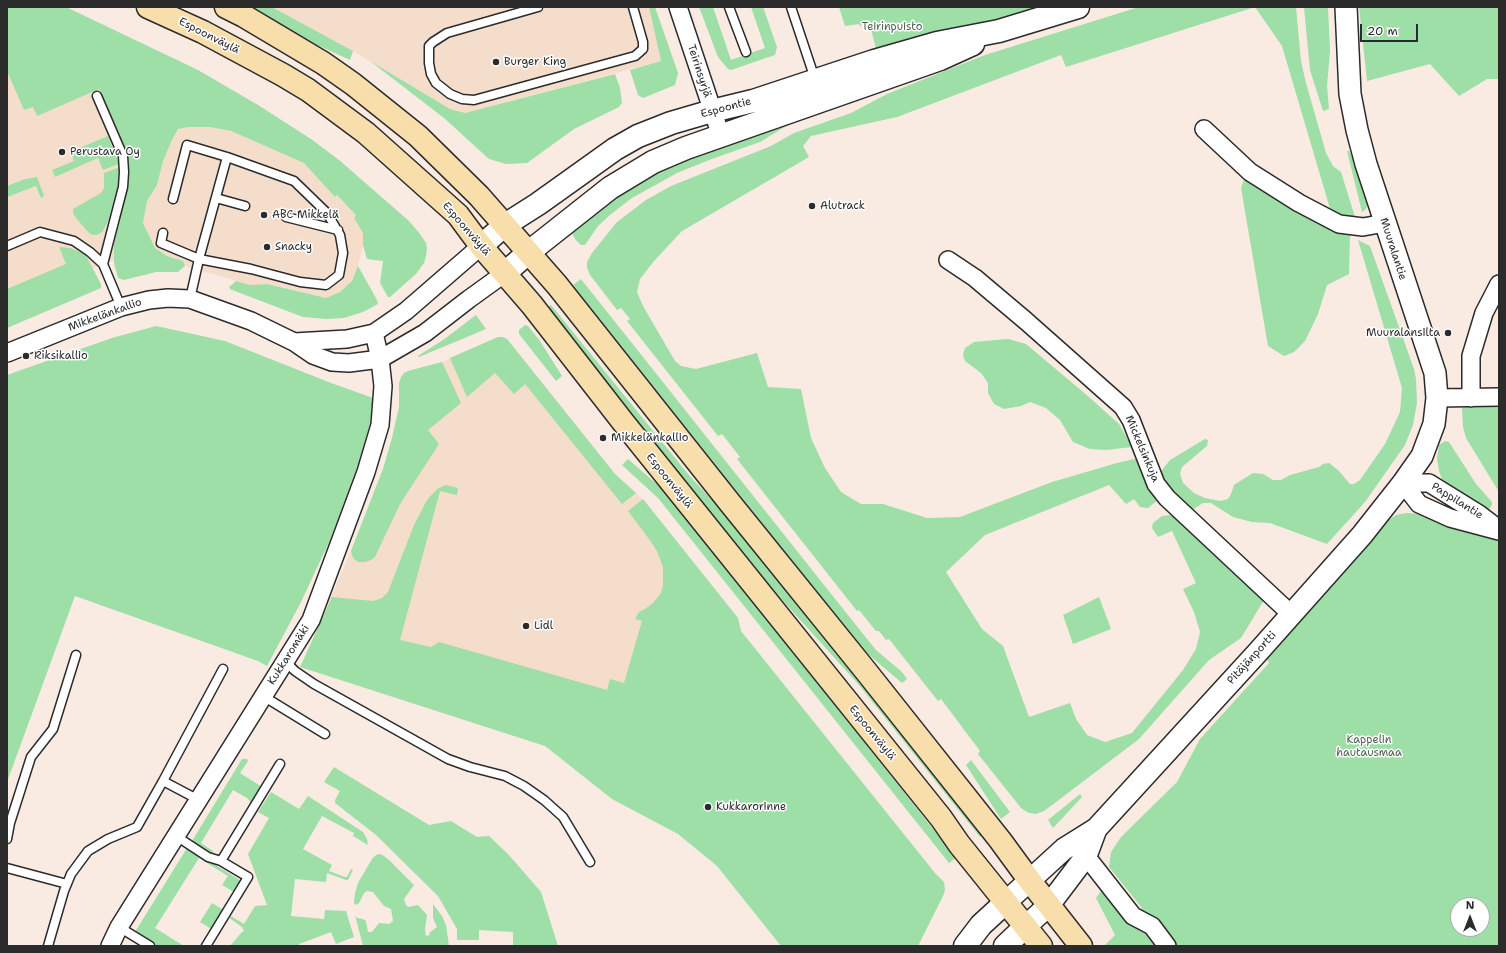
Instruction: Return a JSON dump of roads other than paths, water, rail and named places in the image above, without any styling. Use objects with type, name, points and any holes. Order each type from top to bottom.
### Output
[{"type":"main road","name":"Espoonväylä","points":[[148,7],[203,32],[308,90],[366,133],[458,215],[532,305],[622,422],[941,818],[959,844],[1041,946]]},
{"type":"main road","points":[[226,7],[244,16],[322,63],[353,84],[418,136],[479,196],[557,285],[865,670],[1082,946]]},
{"type":"main road","name":"Espoontie","points":[[482,246],[505,225],[538,204],[614,149],[638,136],[671,123],[712,111],[753,101],[819,90],[940,59],[999,31],[1078,7]]},
{"type":"main road","name":"Espoontie","points":[[505,273],[529,252],[610,188],[653,162],[720,136],[819,90]]},
{"type":"main road","points":[[965,946],[981,925],[1006,902]]},
{"type":"main road","points":[[1005,946],[1025,926]]},
{"type":"street","name":"Teirinsyrjä","points":[[678,7],[720,136]]},
{"type":"street","name":"Muuralantie","points":[[1346,8],[1350,94],[1366,164],[1435,373],[1437,398],[1434,424],[1422,456],[1403,483]]},
{"type":"street","points":[[1204,129],[1250,172],[1312,210],[1339,224],[1363,227],[1385,223]]},
{"type":"street","name":"Mikkelänkallio","points":[[294,342],[347,340],[374,333],[406,312],[482,246]]},
{"type":"street","name":"Mickelsinkuja","points":[[948,260],[975,278],[1123,407],[1131,420],[1156,484],[1171,502],[1292,614]]},
{"type":"street","name":"Mikkelänkallio","points":[[7,352],[121,307],[149,300],[168,298],[190,299],[251,321],[294,342],[313,355],[332,362],[349,363],[380,359],[425,333],[468,299],[505,273]]},
{"type":"street","points":[[1471,398],[1471,356],[1484,313],[1499,284]]},
{"type":"street","name":"Kukkaromäki","points":[[110,946],[119,927],[311,620],[366,472],[380,425],[383,386],[380,359],[374,333]]},
{"type":"street","points":[[1437,398],[1499,398]]},
{"type":"street","name":"Pitäjänportti","points":[[1006,902],[1064,849],[1096,829],[1292,614],[1362,535],[1403,483]]},
{"type":"street","name":"Pappilantie","points":[[1403,483],[1419,504],[1450,518],[1499,530]]},
{"type":"street","name":"Pappilantie","points":[[1403,483],[1429,483],[1479,514],[1499,530]]},
{"type":"street","name":"Pitäjänportti","points":[[1025,926],[1049,905],[1086,856],[1096,829]]},
{"type":"street","points":[[1086,856],[1133,916],[1152,926],[1167,946]]},
{"type":"lane","points":[[538,7],[447,33],[433,42],[429,46],[429,62],[431,74],[436,83],[450,94],[474,100],[636,56],[642,49],[643,42],[633,7]]},
{"type":"lane","points":[[729,7],[746,52]]},
{"type":"lane","points":[[791,7],[819,90]]},
{"type":"lane","points":[[97,96],[123,156],[124,172],[123,187],[103,264]]},
{"type":"lane","points":[[163,233],[161,243],[199,259],[251,269],[300,282],[326,285],[339,275],[343,253],[338,230],[327,213],[294,181],[187,144],[172,199]]},
{"type":"lane","points":[[190,299],[199,259],[227,157]]},
{"type":"lane","points":[[216,198],[245,206]]},
{"type":"lane","points":[[286,217],[338,230]]},
{"type":"lane","points":[[7,246],[40,232],[74,241],[90,252],[103,264],[113,291],[121,307]]},
{"type":"lane","points":[[7,839],[10,823],[31,757],[53,729],[76,655]]},
{"type":"lane","points":[[285,662],[314,684],[448,759],[470,767],[506,776],[524,786],[544,800],[563,817],[590,862]]},
{"type":"lane","points":[[48,946],[71,874],[88,851],[108,839],[137,827],[223,669]]},
{"type":"lane","points":[[263,696],[325,734]]},
{"type":"lane","points":[[222,861],[280,764]]},
{"type":"lane","points":[[163,780],[199,800]]},
{"type":"lane","points":[[176,836],[208,857],[222,861],[248,877],[206,946]]},
{"type":"lane","points":[[7,868],[67,884]]},
{"type":"lane","points":[[119,927],[150,946]]},
{"type":"place","name":"Burger King","points":[[496,62]]},
{"type":"place","name":"Perustava Oy","points":[[62,152]]},
{"type":"place","name":"Alutrack","points":[[812,206]]},
{"type":"place","name":"ABC Mikkelä","points":[[264,215]]},
{"type":"place","name":"Snacky","points":[[267,247]]},
{"type":"place","name":"Muuralansilta","points":[[1448,333]]},
{"type":"place","name":"Riksikallio","points":[[26,356]]},
{"type":"place","name":"Mikkelänkallio","points":[[603,438]]},
{"type":"place","name":"Lidl","points":[[526,626]]},
{"type":"place","name":"Kukkarorinne","points":[[708,807]]},
{"type":"park label","name":"Teirinpuisto","points":[[892,27]]},
{"type":"park label","name":"Kappelin hautausmaa","points":[[1369,746]]}]
